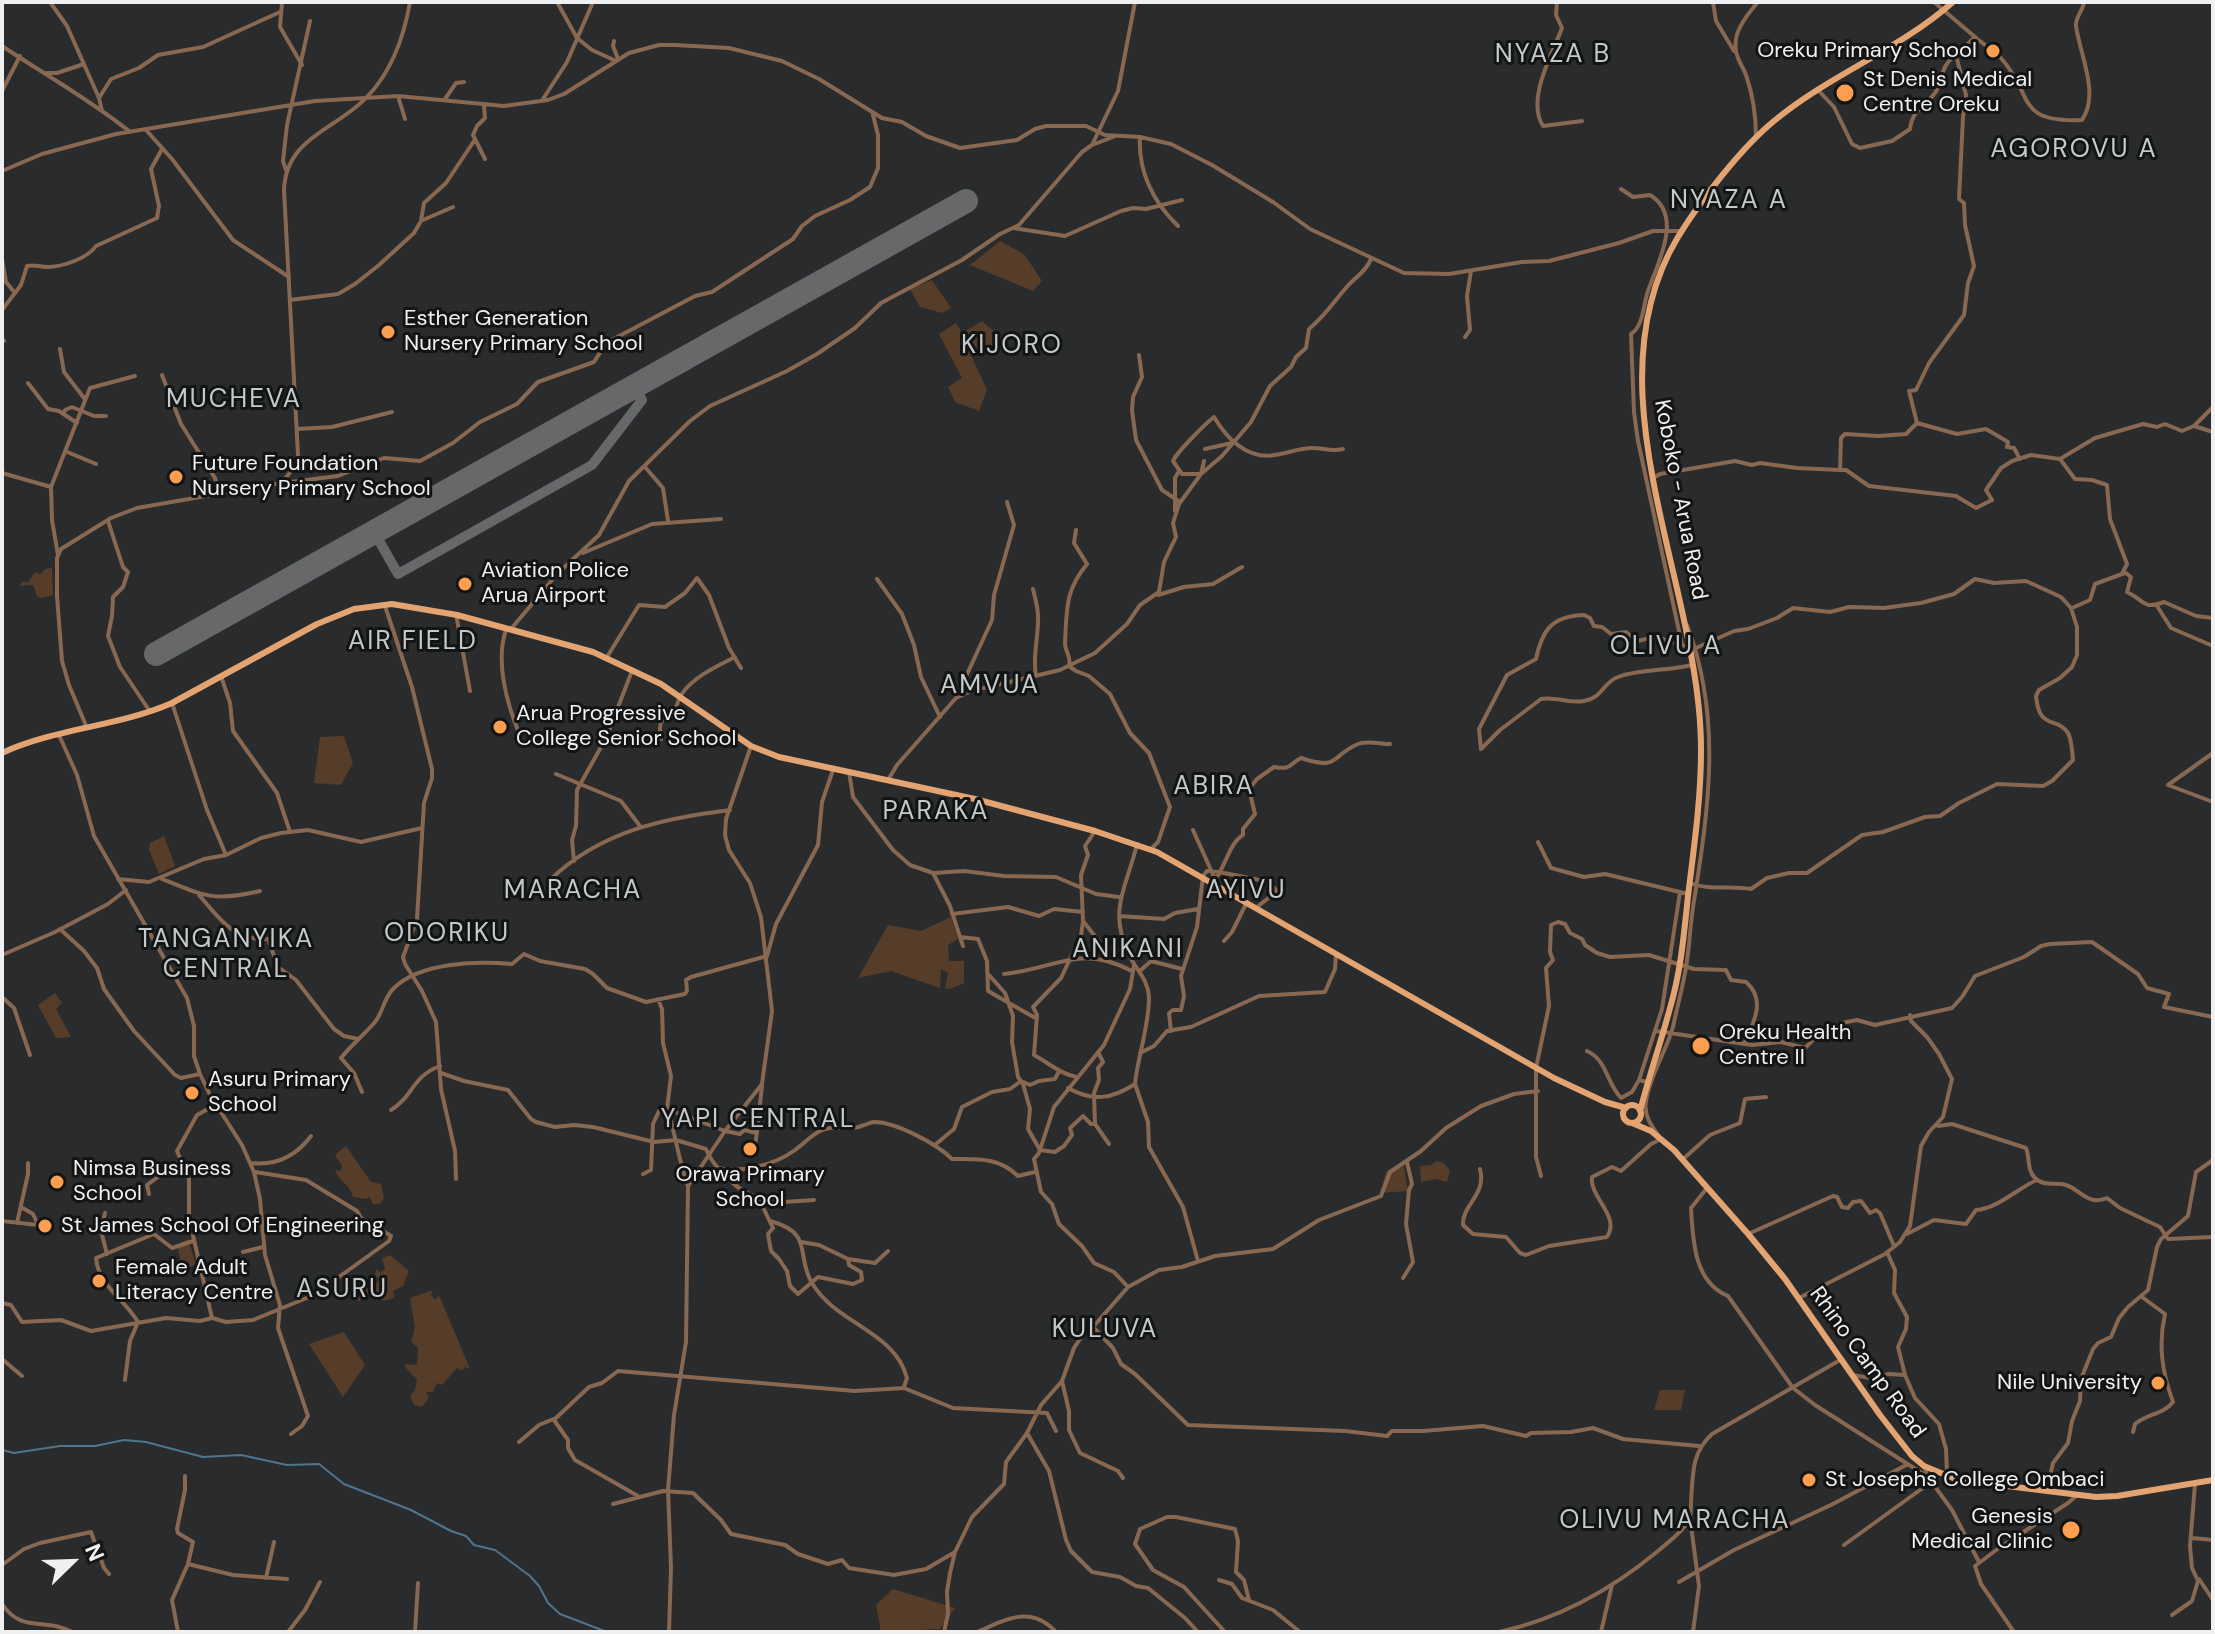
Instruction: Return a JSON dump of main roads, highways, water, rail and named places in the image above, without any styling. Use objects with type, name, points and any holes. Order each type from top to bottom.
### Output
[{"type":"main road","name":"Koboko - Arua Road","points":[[1640,1114],[1644,1082],[1682,966],[1688,894],[1693,884],[1701,751],[1689,647],[1653,478],[1641,393],[1643,347],[1656,287],[1682,231],[1721,177],[1756,138],[1774,121],[1818,90],[1912,34],[1953,2]]},
{"type":"main road","points":[[2,753],[58,733],[150,713],[336,615],[384,604],[456,614],[607,657],[680,696],[751,746],[779,757],[975,799],[1095,831],[1151,850],[1214,881],[1336,955],[1536,1068],[1605,1102],[1629,1107],[1624,1118]]},
{"type":"main road","name":"Koboko - Arua Road","points":[[1629,1107],[1644,1082]]},
{"type":"main road","name":"Rhino Camp Road","points":[[1605,1102],[1624,1118],[1661,1139],[1748,1234],[1799,1298],[1899,1440],[1924,1466],[1947,1477],[2077,1495],[2117,1496],[2213,1480]]},
{"type":"main road","name":"Rhino Camp Road","points":[[1629,1107],[1640,1114],[1651,1131]]},
{"type":"main road","points":[[1632,1123],[1640,1114]]},
{"type":"waterway","points":[[2,1450],[14,1453],[60,1446],[95,1446],[124,1440],[146,1442],[203,1457],[241,1455],[287,1465],[319,1464],[344,1484],[411,1510],[466,1536],[474,1545],[495,1550],[530,1576],[548,1603],[560,1614],[607,1632]]},
{"type":"place","name":"Oreku Primary School","points":[[1993,51]]},
{"type":"place","name":"St Denis Medical Centre Oreku","points":[[1845,93]]},
{"type":"place","name":"Esther Generation Nursery Primary School","points":[[388,332]]},
{"type":"place","name":"Future Foundation Nursery Primary School","points":[[176,477]]},
{"type":"place","name":"Aviation Police Arua Airport","points":[[465,584]]},
{"type":"place","name":"Arua Progressive College Senior School","points":[[500,727]]},
{"type":"place","name":"Oreku Health Centre II","points":[[1701,1046]]},
{"type":"place","name":"Asuru Primary School","points":[[192,1093]]},
{"type":"place","name":"Orawa Primary School","points":[[750,1149]]},
{"type":"place","name":"Nimsa Business School","points":[[57,1182]]},
{"type":"place","name":"St James School Of Engineering","points":[[45,1226]]},
{"type":"place","name":"Female Adult Literacy Centre","points":[[99,1281]]},
{"type":"place","name":"Nile University","points":[[2158,1383]]},
{"type":"place","name":"St Josephs College Ombaci","points":[[1809,1480]]},
{"type":"place","name":"Genesis Medical Clinic","points":[[2071,1530]]},
{"type":"district","name":"NYAZA B","points":[[1553,55]]},
{"type":"district","name":"AGOROVU A","points":[[2074,150]]},
{"type":"district","name":"NYAZA A","points":[[1729,201]]},
{"type":"district","name":"KIJORO","points":[[1012,346]]},
{"type":"district","name":"MUCHEVA","points":[[234,400]]},
{"type":"district","name":"AIR FIELD","points":[[413,642]]},
{"type":"district","name":"OLIVU A","points":[[1666,647]]},
{"type":"district","name":"AMVUA","points":[[990,686]]},
{"type":"district","name":"ABIRA","points":[[1214,787]]},
{"type":"district","name":"PARAKA","points":[[936,812]]},
{"type":"district","name":"MARACHA","points":[[573,891]]},
{"type":"district","name":"AYIVU","points":[[1246,891]]},
{"type":"district","name":"ODORIKU","points":[[447,934]]},
{"type":"district","name":"ANIKANI","points":[[1128,950]]},
{"type":"district","name":"TANGANYIKA CENTRAL","points":[[226,955]]},
{"type":"district","name":"YAPI CENTRAL","points":[[758,1120]]},
{"type":"district","name":"ASURU","points":[[342,1290]]},
{"type":"district","name":"KULUVA","points":[[1105,1330]]},
{"type":"district","name":"OLIVU MARACHA","points":[[1675,1521]]}]
